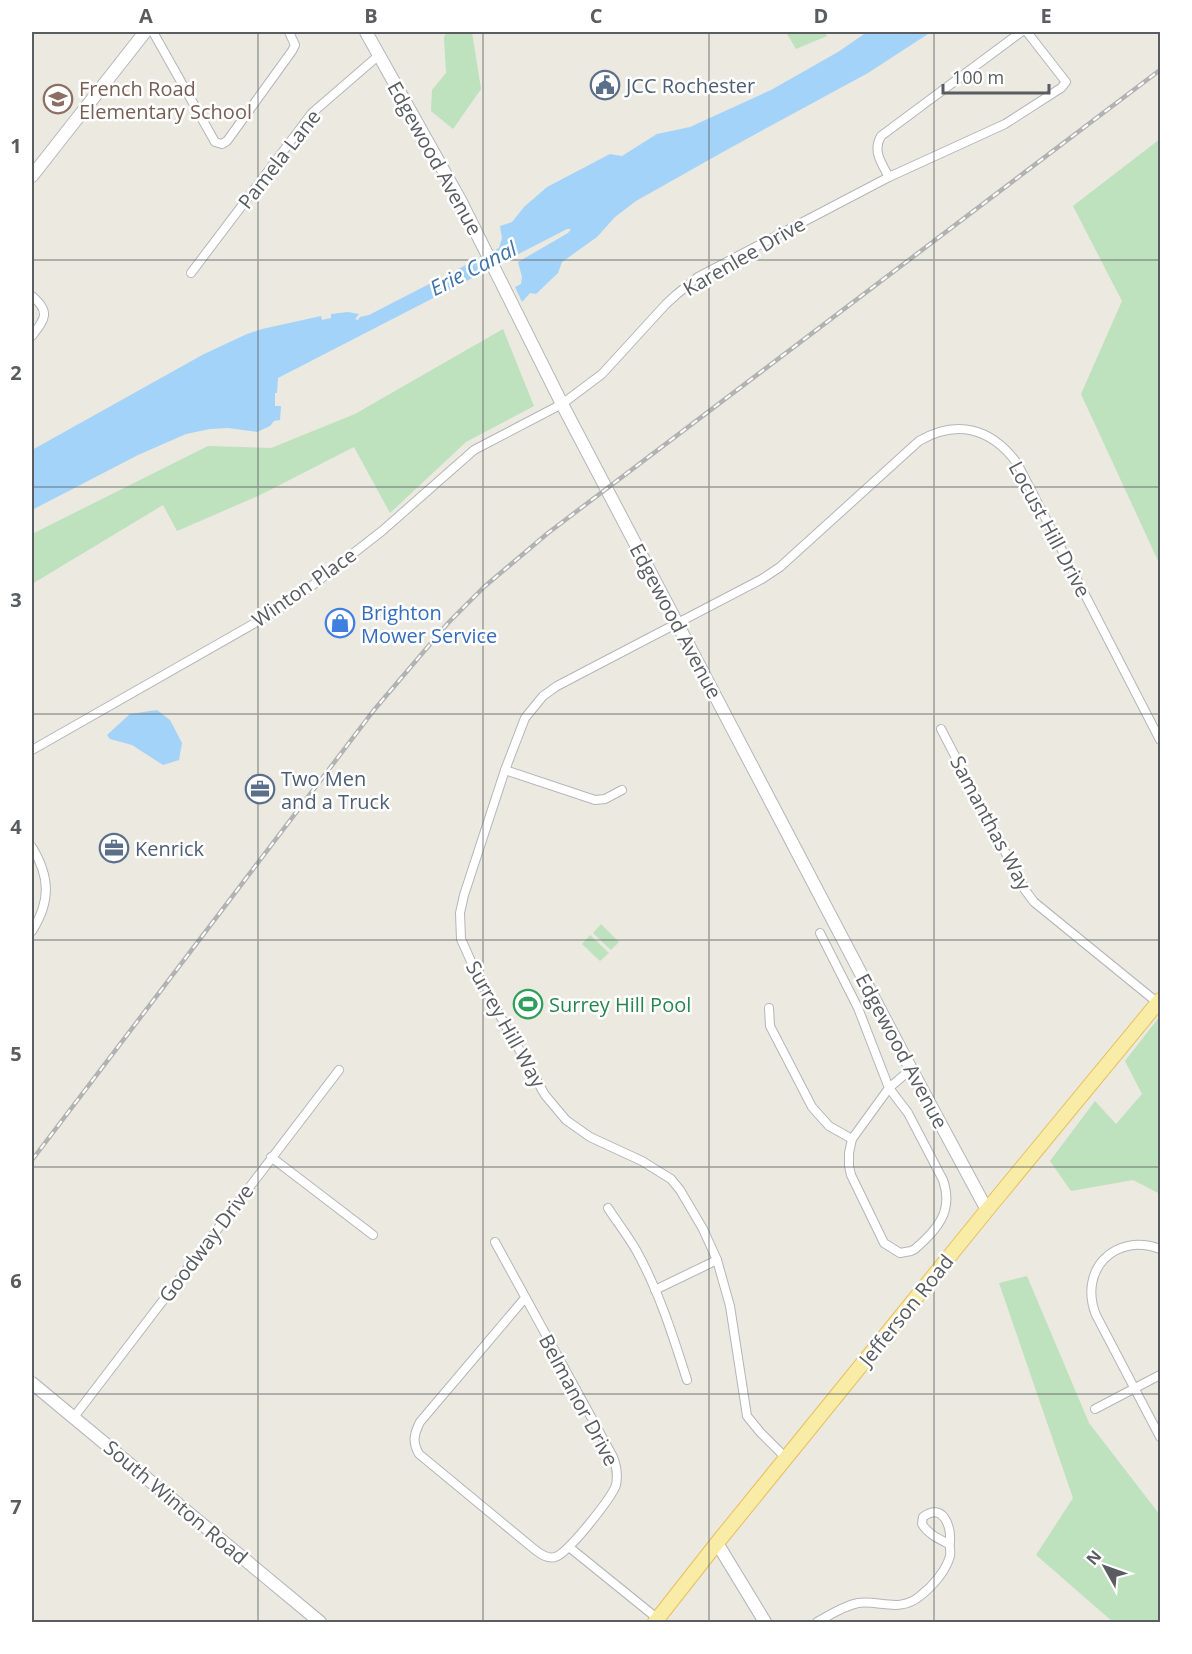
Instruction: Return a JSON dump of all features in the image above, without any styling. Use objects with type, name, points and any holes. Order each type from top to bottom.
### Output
[{"type":"main road","name":"Jefferson Road","points":[[656,1621],[987,1210],[1159,1002]]},
{"type":"street","points":[[32,176],[145,32]]},
{"type":"street","points":[[153,32],[215,142],[222,144],[227,141],[292,51],[295,45],[289,32]]},
{"type":"street","name":"Edgewood Avenue","points":[[366,32],[475,230],[562,404],[987,1210]]},
{"type":"street","points":[[889,177],[877,149],[881,136],[1022,32]]},
{"type":"street","name":"Karenlee Drive","points":[[562,404],[602,374],[666,304],[698,277],[889,177],[1005,124],[1062,88],[1066,82],[1027,32]]},
{"type":"street","name":"Pamela Lane","points":[[191,273],[312,113],[378,56]]},
{"type":"street","points":[[32,296],[40,303],[45,315],[32,336]]},
{"type":"street","name":"Winton Place","points":[[32,750],[269,615],[305,591],[382,531],[474,450],[562,404]]},
{"type":"street","name":"Locust Hill Drive","points":[[677,623],[762,579],[780,567],[919,441],[941,431],[967,429],[999,442],[1017,463],[1161,740]]},
{"type":"street","name":"Surrey Hill Way","points":[[677,623],[557,686],[543,696],[525,718],[505,770],[464,895],[460,913],[461,939],[478,977],[545,1095],[566,1120],[590,1137],[642,1161],[671,1179],[680,1190],[703,1229],[717,1260],[730,1306],[747,1416],[786,1458]]},
{"type":"street","name":"Samanthas Way","points":[[941,729],[1025,891],[1034,902],[1159,1002]]},
{"type":"street","points":[[505,770],[595,800],[605,800],[622,790]]},
{"type":"street","points":[[32,848],[41,862],[46,899],[32,931]]},
{"type":"street","points":[[820,933],[858,1008],[889,1088],[908,1113],[943,1180],[946,1191],[944,1217],[911,1251],[900,1253],[884,1243],[851,1175],[849,1153],[852,1139],[889,1088],[911,1069]]},
{"type":"street","points":[[769,1008],[770,1026],[812,1107],[829,1126],[852,1139]]},
{"type":"street","name":"Goodway Drive","points":[[74,1417],[339,1070]]},
{"type":"street","points":[[272,1157],[374,1235]]},
{"type":"street","points":[[608,1208],[636,1250],[655,1290],[674,1337],[687,1380]]},
{"type":"street","name":"Belmanor Drive","points":[[495,1242],[617,1468],[617,1479],[611,1495],[569,1547]]},
{"type":"street","points":[[1161,1249],[1142,1244],[1131,1244],[1113,1252],[1099,1266],[1091,1285],[1090,1295],[1096,1315],[1161,1437]]},
{"type":"street","points":[[655,1290],[717,1260]]},
{"type":"street","points":[[525,1299],[420,1422],[414,1442],[419,1454],[542,1555],[549,1558],[558,1557],[569,1547],[656,1621]]},
{"type":"street","points":[[1095,1409],[1161,1375]]},
{"type":"street","name":"South Winton Road","points":[[32,1383],[320,1623]]},
{"type":"street","points":[[717,1543],[765,1623]]},
{"type":"street","points":[[816,1623],[835,1611],[851,1605],[866,1603],[897,1606],[916,1600],[943,1570],[950,1556],[949,1544]]},
{"type":"green space","points":[[446,32],[472,32],[481,89],[453,129],[431,111],[432,90],[446,73],[444,38]]},
{"type":"green space","points":[[786,32],[824,32],[827,36],[796,49]]},
{"type":"green space","points":[[1160,139],[1160,565],[1081,394],[1122,301],[1073,206]]},
{"type":"green space","points":[[503,329],[534,406],[466,442],[390,513],[354,447],[258,496],[177,531],[163,505],[32,584],[32,534],[208,446],[271,448],[355,414]]},
{"type":"green space","points":[[601,924],[619,942],[611,950],[593,933]]},
{"type":"green space","points":[[590,935],[609,953],[600,961],[582,944]]},
{"type":"green space","points":[[1160,1016],[1160,1194],[1133,1180],[1071,1191],[1050,1161],[1095,1101],[1116,1124],[1142,1094],[1125,1061]]},
{"type":"green space","points":[[1027,1276],[1089,1423],[1160,1515],[1160,1622],[1113,1622],[1036,1555],[1073,1498],[999,1283]]},
{"type":"water","name":"Erie Canal","points":[[867,32],[931,32],[868,73],[636,201],[615,217],[597,237],[562,262],[558,273],[536,294],[530,293],[522,302],[515,287],[521,284],[522,277],[518,262],[568,233],[571,229],[567,229],[278,378],[275,406],[281,406],[280,420],[274,421],[270,426],[257,432],[228,428],[186,434],[138,455],[32,510],[32,450],[204,354],[247,334],[321,316],[322,320],[331,318],[331,314],[348,312],[359,314],[355,319],[358,320],[360,317],[369,315],[499,248],[502,238],[500,226],[512,222],[524,207],[547,187],[610,154],[622,156],[657,134],[690,127],[771,90],[838,52]]},
{"type":"water","points":[[157,710],[170,720],[182,743],[179,760],[163,765],[132,745],[110,739],[107,735],[130,714]]},
{"type":"railway","points":[[32,1160],[374,710],[449,622],[484,587],[548,533],[1160,70]]},
{"type":"place","name":"JCC Rochester","points":[[605,85]]},
{"type":"place","name":"French Road Elementary School","points":[[58,99]]},
{"type":"place","name":"Brighton Mower Service","points":[[340,623]]},
{"type":"place","name":"Two Men and a Truck","points":[[260,789]]},
{"type":"place","name":"Kenrick","points":[[114,848]]},
{"type":"place","name":"Surrey Hill Pool","points":[[528,1004]]}]
